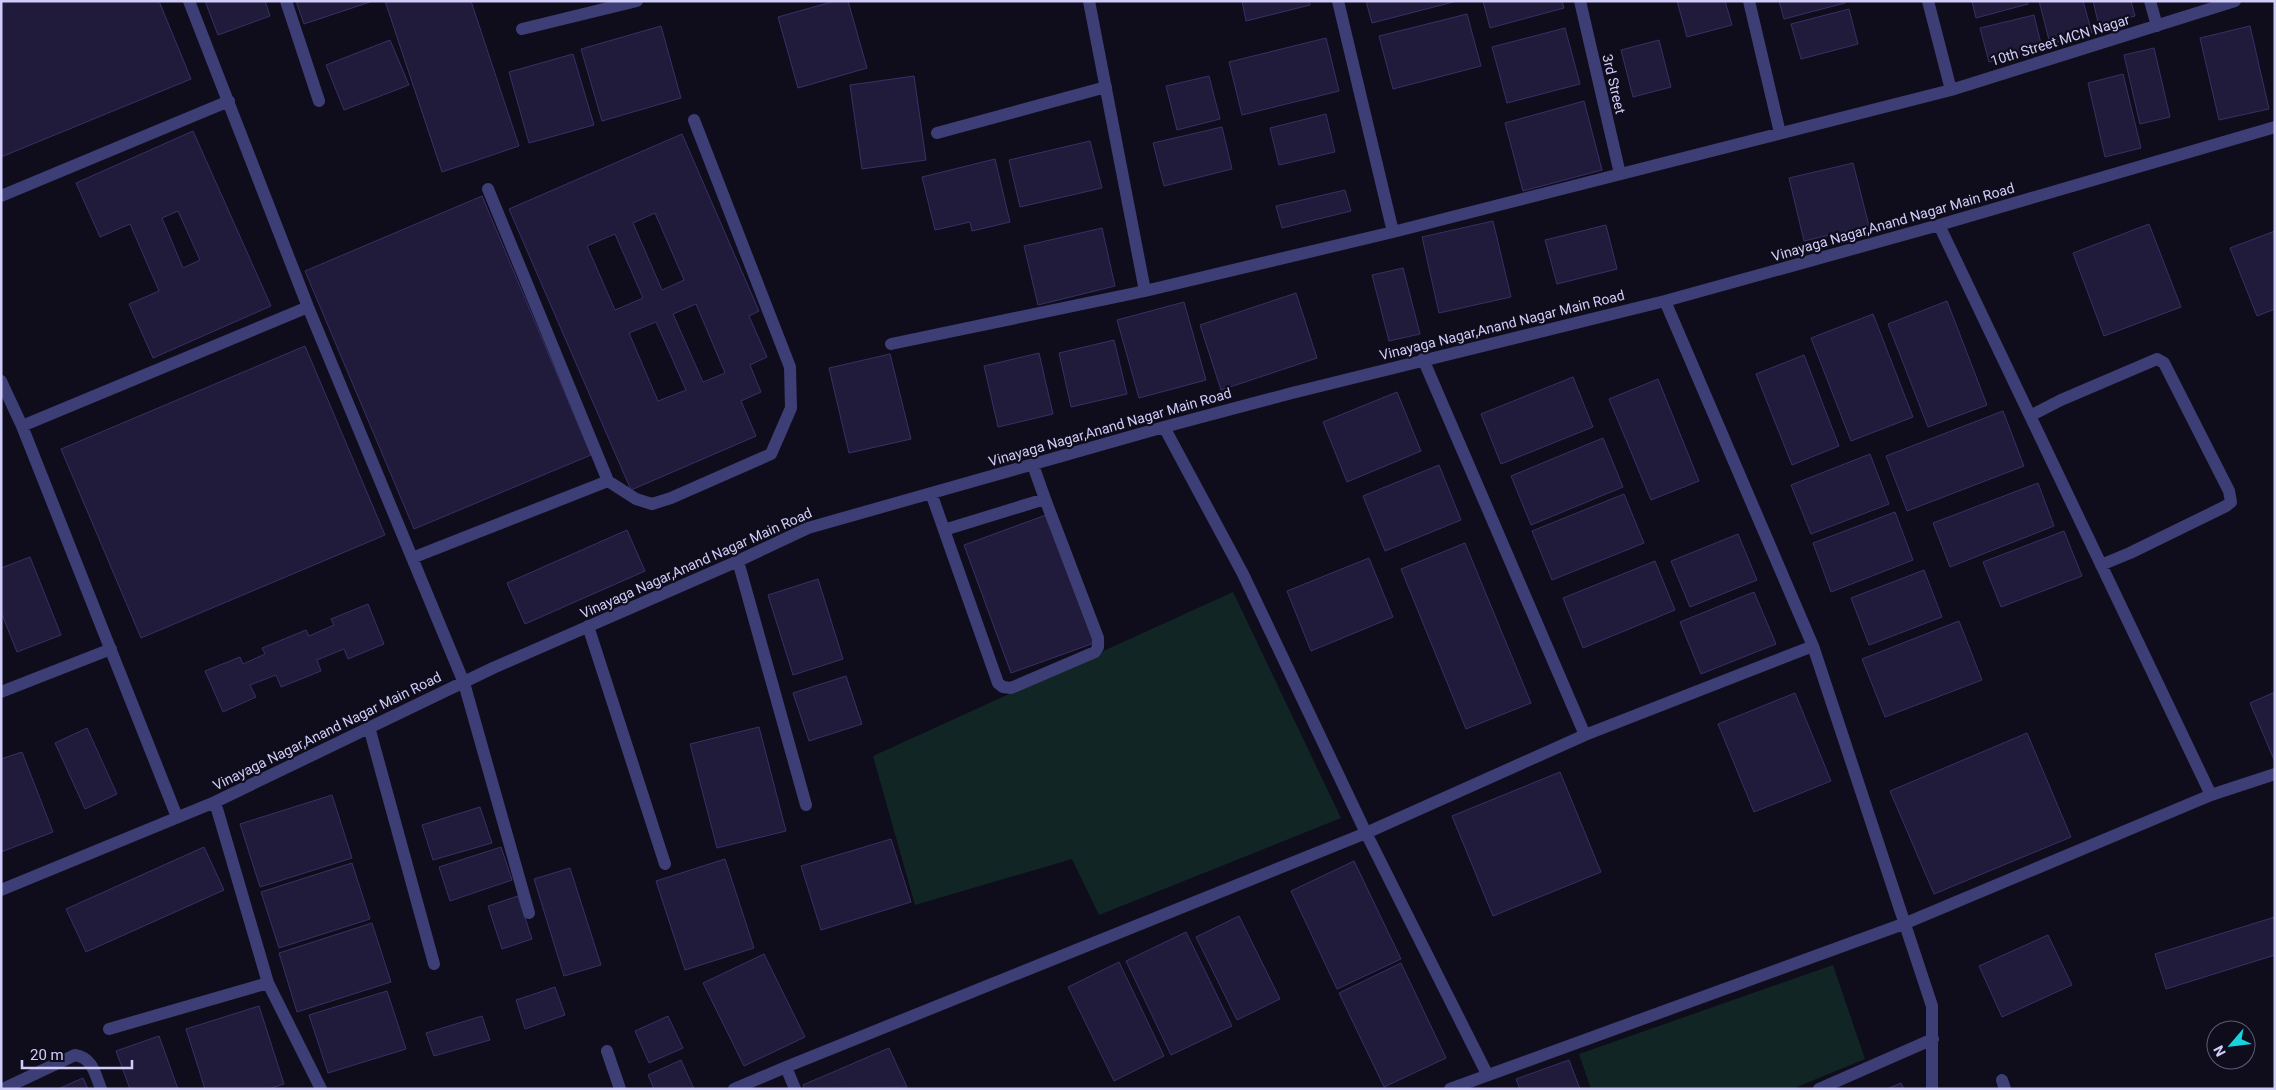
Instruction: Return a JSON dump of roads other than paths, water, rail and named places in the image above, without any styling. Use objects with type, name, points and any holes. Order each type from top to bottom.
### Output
[{"type":"street","points":[[189,1],[229,100],[308,308],[464,683],[529,912]]},
{"type":"street","points":[[286,1],[320,101]]},
{"type":"street","points":[[522,29],[637,1]]},
{"type":"street","points":[[1089,1],[1146,291]]},
{"type":"street","points":[[1338,1],[1393,232]]},
{"type":"street","name":"3rd Street","points":[[1580,1],[1620,174]]},
{"type":"street","points":[[1749,1],[1780,134]]},
{"type":"street","points":[[1928,1],[1951,90]]},
{"type":"street","points":[[2150,1],[2157,26]]},
{"type":"street","name":"10th Street MCN Nagar","points":[[891,344],[1146,291],[1393,232],[1780,134],[1951,90],[2235,1]]},
{"type":"street","points":[[937,133],[1106,87]]},
{"type":"street","points":[[1,196],[229,100]]},
{"type":"street","points":[[488,189],[608,481],[628,494],[652,504],[671,498],[771,454],[791,408],[790,366],[694,120]]},
{"type":"street","name":"Vinayaga Nagar,Anand Nagar Main Road","points":[[1,890],[215,802],[464,683],[588,626],[738,562],[808,528],[1164,427],[1423,359],[1665,301],[1939,225],[2275,127]]},
{"type":"street","points":[[1939,225],[2211,795]]},
{"type":"street","points":[[1665,301],[1813,646],[1932,1006],[1932,1089]]},
{"type":"street","points":[[22,426],[308,308]]},
{"type":"street","points":[[1423,359],[1585,735]]},
{"type":"street","points":[[2030,416],[2061,400],[2157,359],[2164,363],[2229,491],[2231,502],[2226,506],[2101,565]]},
{"type":"street","points":[[1,381],[22,426],[177,817]]},
{"type":"street","points":[[1164,427],[1243,574],[1366,832],[1487,1074]]},
{"type":"street","points":[[931,493],[998,683],[1003,687],[1011,688],[1095,652],[1098,647],[1098,638],[1033,465]]},
{"type":"street","points":[[412,558],[608,481]]},
{"type":"street","points":[[944,530],[1045,498]]},
{"type":"street","points":[[738,562],[806,805]]},
{"type":"street","points":[[588,626],[665,864]]},
{"type":"street","points":[[734,1089],[1366,832],[1585,735],[1813,646]]},
{"type":"street","points":[[1,692],[110,649]]},
{"type":"street","points":[[369,727],[434,964]]},
{"type":"street","points":[[1450,1089],[1906,923],[2211,795],[2275,774]]},
{"type":"street","points":[[215,802],[268,983],[321,1089]]},
{"type":"street","points":[[109,1029],[268,983]]},
{"type":"street","points":[[1819,1089],[1933,1039]]},
{"type":"street","points":[[607,1051],[620,1089]]},
{"type":"street","points":[[4,1089],[75,1055],[84,1056],[90,1062],[101,1089]]},
{"type":"street","points":[[786,1067],[795,1089]]}]
